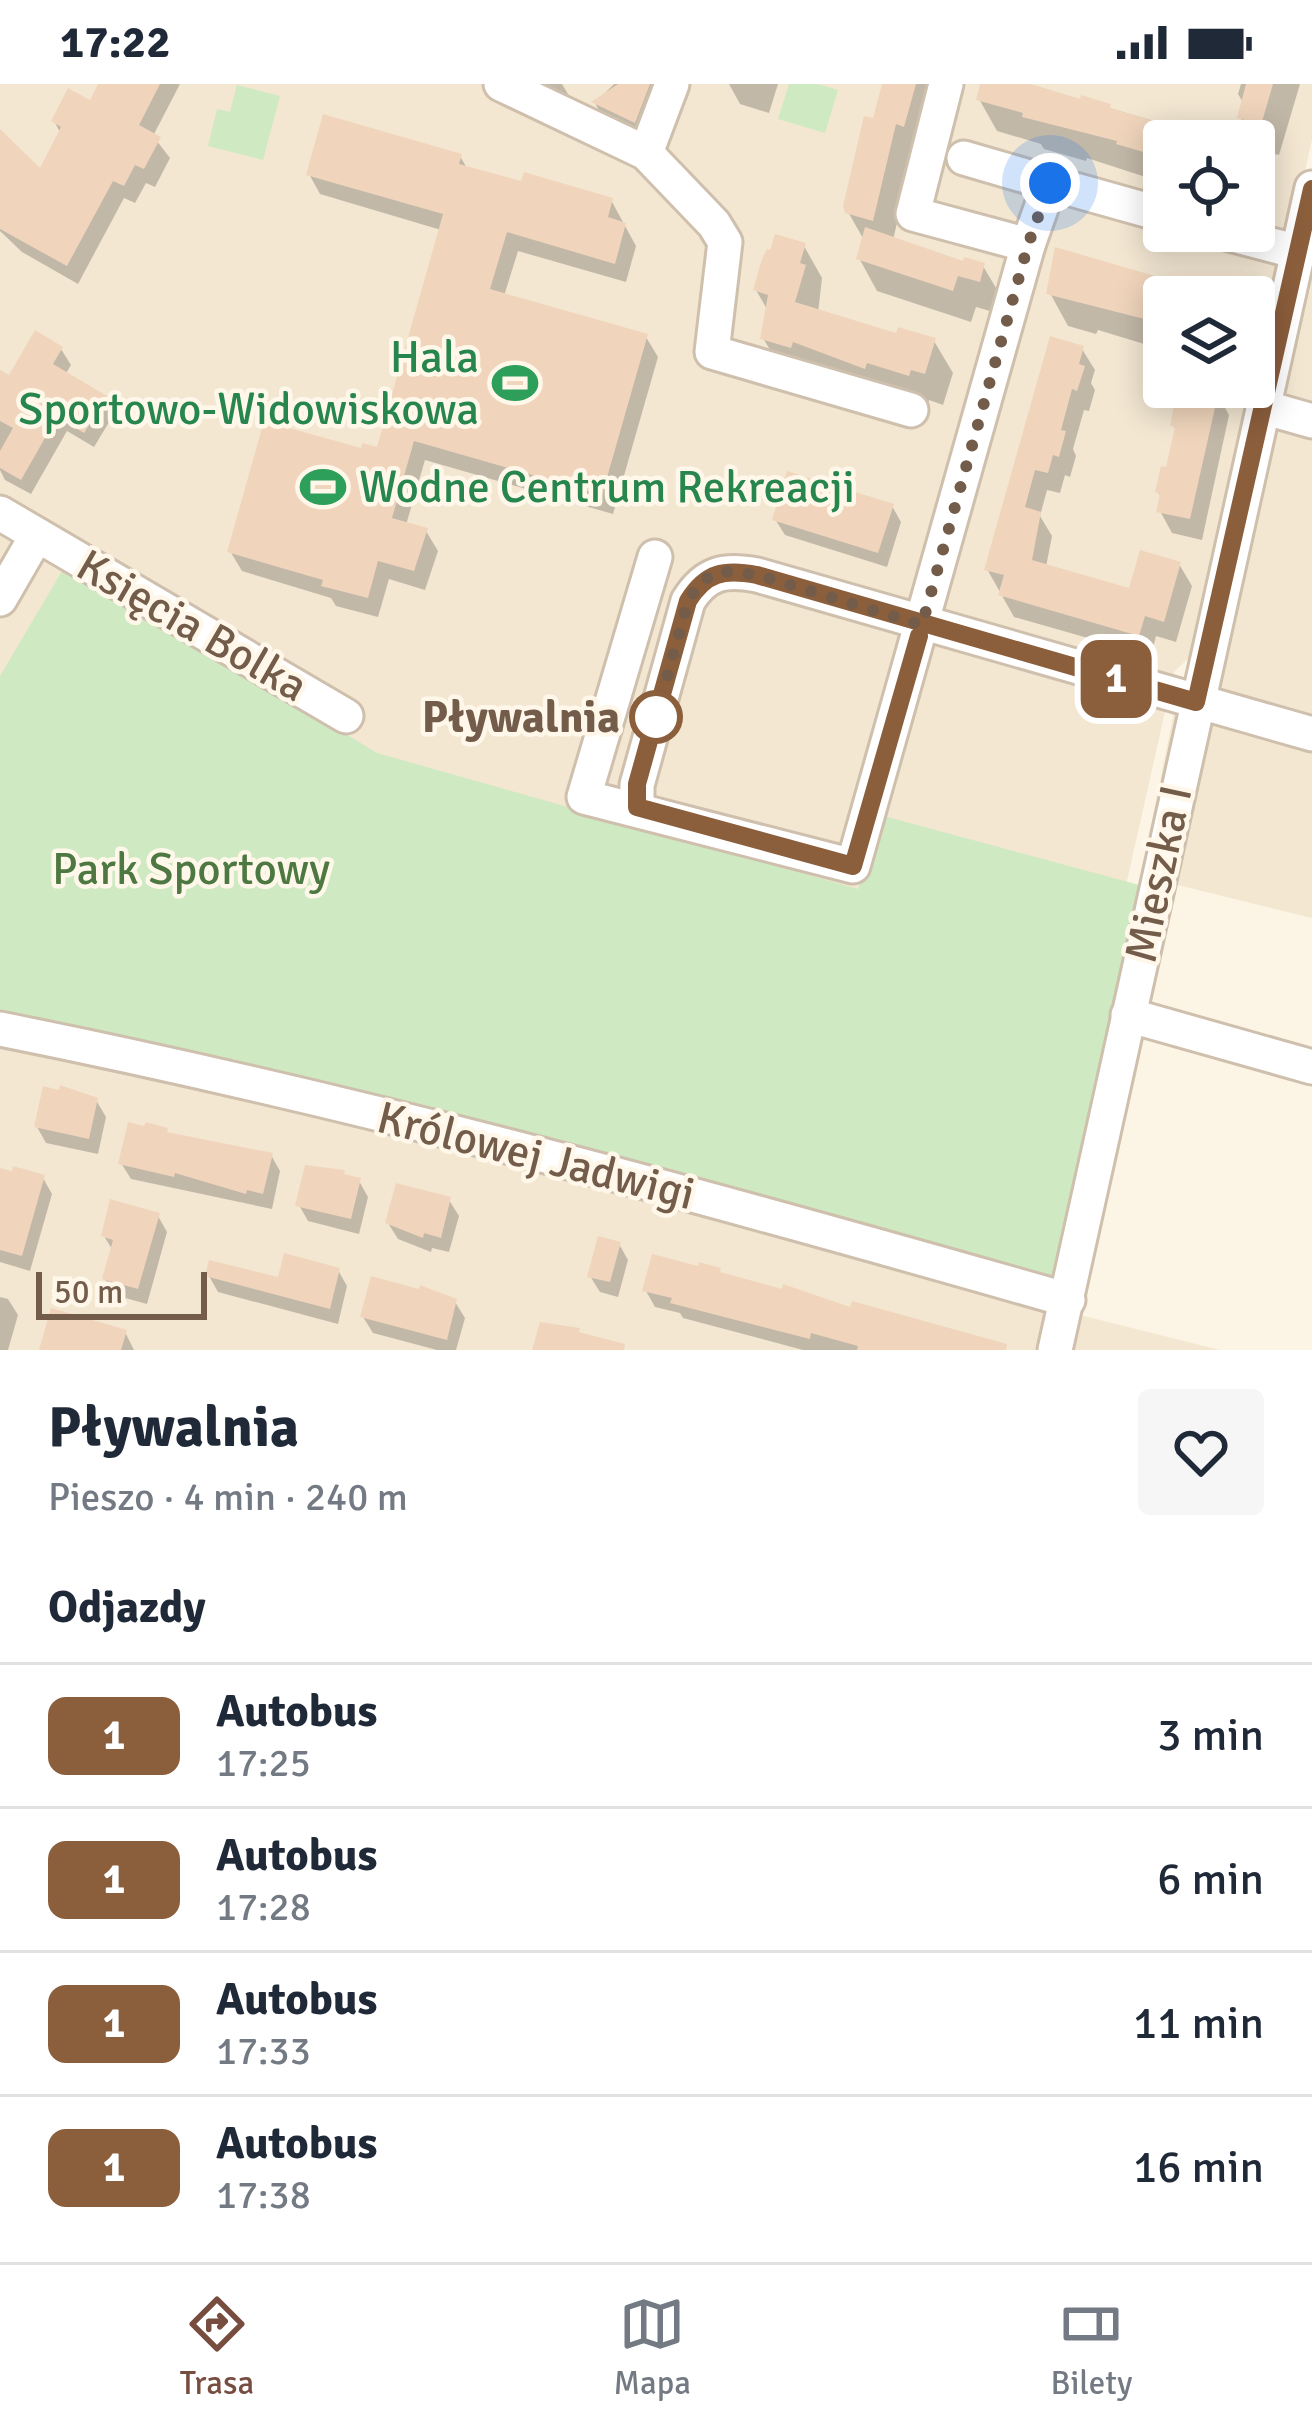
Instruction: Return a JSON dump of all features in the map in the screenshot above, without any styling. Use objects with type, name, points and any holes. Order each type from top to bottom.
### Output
[{"type":"street","points":[[501,84],[646,153],[714,224],[725,242],[712,352],[911,410]]},
{"type":"street","points":[[646,153],[671,84]]},
{"type":"street","points":[[946,84],[913,214],[1028,245]]},
{"type":"street","points":[[964,158],[1143,209]]},
{"type":"street","points":[[655,557],[584,797],[853,866],[1028,245],[1050,183]]},
{"type":"street","name":"Mieszka I","points":[[1275,353],[1312,188]]},
{"type":"street","points":[[1275,245],[1298,251]]},
{"type":"street","name":"Mieszka I","points":[[1055,1350],[1263,408]]},
{"type":"street","points":[[1270,408],[1312,421]]},
{"type":"street","name":"Księcia Bolka","points":[[0,513],[346,716]]},
{"type":"street","name":"Księcia Bolka","points":[[0,599],[37,535]]},
{"type":"street","points":[[637,807],[637,784],[688,601],[700,582],[720,571],[737,571],[1312,734]]},
{"type":"street","points":[[1128,1015],[1312,1067]]},
{"type":"street","name":"Królowej Jadwigi","points":[[0,1029],[130,1055],[556,1159],[1068,1300]]},
{"type":"shaded area","points":[[0,84],[1312,84],[1312,140],[1275,303],[1275,276],[1143,276],[1143,408],[1251,408],[1196,651],[1174,672],[1032,1303],[1220,1350],[0,1350]]},
{"type":"shaded area","points":[[1312,238],[1312,918],[1141,876],[1177,697],[1197,702],[1270,408],[1275,408],[1275,387]]},
{"type":"green space","points":[[789,84],[838,90],[825,133],[778,119]]},
{"type":"green space","points":[[237,85],[280,96],[263,160],[208,146],[217,109],[230,112]]},
{"type":"green space","name":"Park Sportowy","points":[[65,566],[77,571],[73,578],[129,611],[133,605],[377,753],[858,889],[880,815],[1143,886],[1068,1300],[0,1014],[0,676]]},
{"type":"building","points":[[98,84],[160,84],[139,125],[161,137],[144,169],[135,165],[124,186],[113,181],[67,266],[0,229],[0,129],[40,168],[61,127],[51,121],[68,88],[90,100]]},
{"type":"building","points":[[618,84],[650,84],[635,123],[591,102]]},
{"type":"building","points":[[882,84],[916,84],[904,127],[896,124],[873,221],[845,213],[843,206],[864,116],[873,118]]},
{"type":"building","points":[[980,84],[1031,84],[1080,99],[1081,95],[1151,120],[1143,120],[1143,152],[976,100]]},
{"type":"building","points":[[1246,84],[1273,84],[1262,120],[1237,118]]},
{"type":"building","points":[[323,114],[462,154],[459,164],[521,181],[524,172],[613,198],[608,217],[626,223],[615,264],[507,232],[490,289],[648,334],[602,495],[414,441],[392,518],[428,528],[414,571],[378,561],[368,598],[227,552],[264,421],[361,448],[362,443],[377,447],[443,214],[306,175]]},
{"type":"building","points":[[865,227],[963,261],[964,257],[985,263],[980,282],[958,276],[953,291],[856,259]]},
{"type":"building","points":[[775,234],[806,243],[800,263],[806,265],[795,302],[896,333],[898,327],[936,338],[925,374],[911,370],[909,376],[867,363],[865,369],[793,342],[791,348],[760,339],[768,295],[753,290]]},
{"type":"building","points":[[1055,247],[1155,276],[1143,276],[1143,319],[1046,294]]},
{"type":"building","points":[[35,330],[63,347],[53,364],[107,396],[84,433],[57,417],[21,480],[0,468],[0,451],[13,428],[0,421],[0,370],[9,375]]},
{"type":"building","points":[[1050,336],[1084,346],[1079,364],[1085,366],[1077,391],[1072,389],[1059,457],[1053,455],[1048,473],[1035,470],[1025,507],[1041,512],[1032,560],[1129,588],[1140,550],[1181,562],[1164,622],[1145,616],[1139,636],[998,595],[1004,575],[984,570]]},
{"type":"building","points":[[1173,408],[1215,408],[1190,519],[1156,512],[1160,494],[1155,492],[1175,427],[1170,426]]},
{"type":"building","points":[[787,471],[894,504],[878,553],[772,520]]},
{"type":"building","points":[[60,1085],[98,1098],[89,1139],[34,1127],[43,1086],[59,1090]]},
{"type":"building","points":[[128,1122],[144,1126],[146,1122],[168,1128],[167,1132],[273,1153],[263,1194],[118,1164]]},
{"type":"building","points":[[305,1165],[345,1170],[344,1174],[361,1178],[351,1219],[295,1206]]},
{"type":"building","points":[[13,1166],[45,1175],[22,1256],[0,1250],[0,1168],[12,1171]]},
{"type":"building","points":[[396,1183],[451,1197],[441,1238],[424,1233],[423,1238],[385,1223]]},
{"type":"building","points":[[110,1199],[160,1213],[138,1289],[102,1279],[113,1240],[101,1236]]},
{"type":"building","points":[[598,1236],[621,1242],[610,1282],[587,1277]]},
{"type":"building","points":[[284,1253],[340,1268],[330,1309],[205,1276],[209,1260],[278,1277]]},
{"type":"building","points":[[652,1254],[698,1266],[699,1262],[782,1289],[783,1284],[850,1307],[852,1301],[1007,1344],[1006,1350],[857,1350],[858,1346],[811,1333],[810,1339],[670,1303],[672,1298],[642,1291]]},
{"type":"building","points":[[371,1276],[419,1289],[420,1285],[457,1299],[447,1340],[360,1317]]},
{"type":"building","points":[[51,1308],[127,1330],[121,1350],[39,1350]]},
{"type":"building","points":[[540,1322],[580,1328],[579,1332],[625,1344],[624,1350],[532,1350]]},
{"type":"bus line","name":"1","points":[[919,636],[853,866],[637,807],[637,784],[688,601],[700,582],[720,571],[757,575],[1196,702],[1312,189]]},
{"type":"place","name":"Hala Sportowo-Widowiskowa","points":[[515,383]]},
{"type":"place","name":"Wodne Centrum Rekreacji","points":[[323,487]]},
{"type":"place","name":"Pływalnia","points":[[656,717]]},
{"type":"route","points":[[656,717],[688,601],[700,582],[720,571],[757,575],[922,625],[1028,245],[1050,183]]}]
